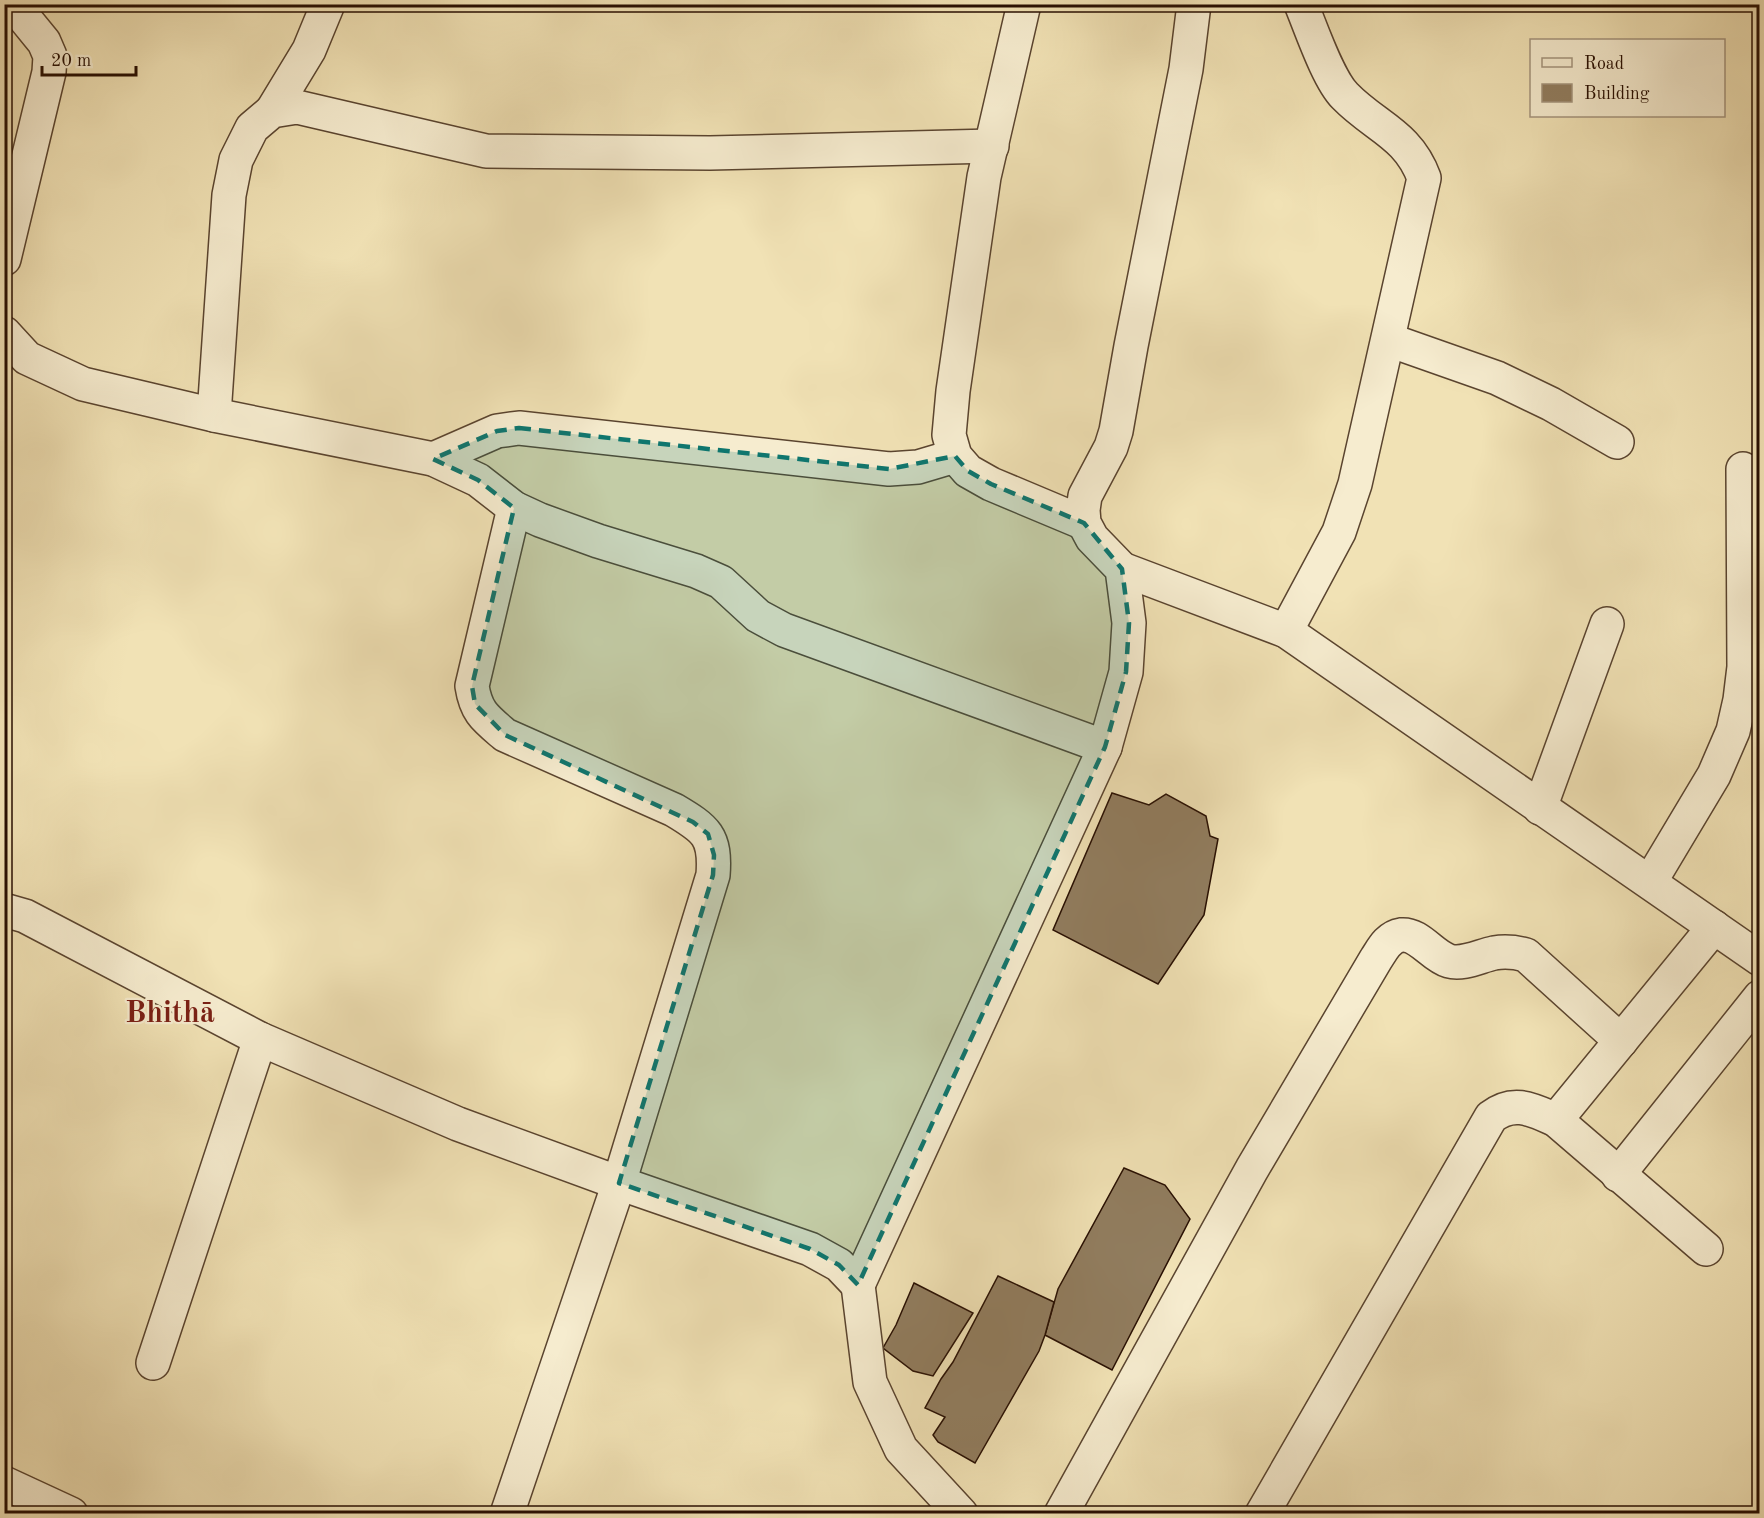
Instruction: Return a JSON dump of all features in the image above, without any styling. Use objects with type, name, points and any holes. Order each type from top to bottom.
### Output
[{"type":"street","points":[[4,259],[49,72],[50,56],[44,42],[13,4]]},
{"type":"street","points":[[214,416],[229,195],[236,160],[252,128],[272,111],[309,50],[328,4]]},
{"type":"street","points":[[1024,4],[984,177],[953,391],[949,435],[955,456],[968,471],[991,484],[1084,523]]},
{"type":"street","points":[[1194,4],[1186,69],[1116,431],[1111,447],[1085,496],[1084,523],[1092,538],[1122,570],[1286,631],[1760,959]]},
{"type":"street","points":[[1286,631],[1339,532],[1355,484],[1424,178],[1419,163],[1404,143],[1344,96],[1334,81],[1301,4]]},
{"type":"street","points":[[272,111],[297,107],[486,151],[710,153],[992,146]]},
{"type":"street","points":[[4,333],[27,358],[83,384],[214,416],[433,459],[478,480],[514,508],[540,520],[598,541],[696,570],[721,582],[758,616],[784,630],[1106,747]]},
{"type":"street","points":[[1389,340],[1497,378],[1551,404],[1617,442]]},
{"type":"street","points":[[433,459],[497,431],[519,428],[889,469],[918,467],[955,456]]},
{"type":"street","points":[[1650,882],[1714,775],[1733,731],[1740,700],[1744,667],[1743,469]]},
{"type":"street","points":[[507,1514],[619,1183],[710,886],[714,855],[708,834],[693,822],[674,810],[505,735],[487,719],[475,704],[472,686],[514,508]]},
{"type":"street","points":[[953,1511],[901,1449],[870,1382],[858,1285],[1106,747],[1126,672],[1129,623],[1122,570]]},
{"type":"street","points":[[1540,808],[1607,624]]},
{"type":"street","points":[[4,910],[25,916],[260,1039],[458,1124],[810,1249],[839,1265],[858,1285]]},
{"type":"street","points":[[1556,1120],[1714,927]]},
{"type":"street","points":[[1061,1514],[1252,1169],[1390,939],[1400,935],[1411,936],[1438,956],[1451,962],[1510,951],[1526,955],[1621,1041]]},
{"type":"street","points":[[1618,1175],[1760,997]]},
{"type":"street","points":[[153,1363],[260,1039]]},
{"type":"street","points":[[1262,1514],[1491,1117],[1501,1109],[1530,1108],[1556,1120],[1706,1249]]},
{"type":"street","points":[[4,1483],[70,1514]]},
{"type":"highlighted area","points":[[519,428],[889,469],[955,456],[968,471],[991,484],[1084,523],[1122,569],[1129,623],[1126,672],[1105,747],[858,1285],[839,1265],[810,1249],[619,1183],[713,875],[714,855],[708,834],[693,822],[505,735],[475,704],[472,686],[514,508],[478,480],[433,459],[497,431]]},
{"type":"building","points":[[1112,793],[1149,805],[1166,794],[1206,816],[1210,836],[1218,839],[1204,915],[1158,984],[1053,930]]},
{"type":"building","points":[[1124,1168],[1165,1185],[1190,1219],[1112,1370],[1045,1335],[1058,1289]]},
{"type":"building","points":[[998,1276],[1054,1302],[1039,1351],[975,1463],[938,1442],[933,1435],[945,1417],[925,1408],[953,1362]]},
{"type":"building","points":[[914,1283],[973,1313],[933,1376],[913,1371],[883,1348],[896,1325]]},
{"type":"district","name":"Bhithā","points":[[170,1012]]}]
